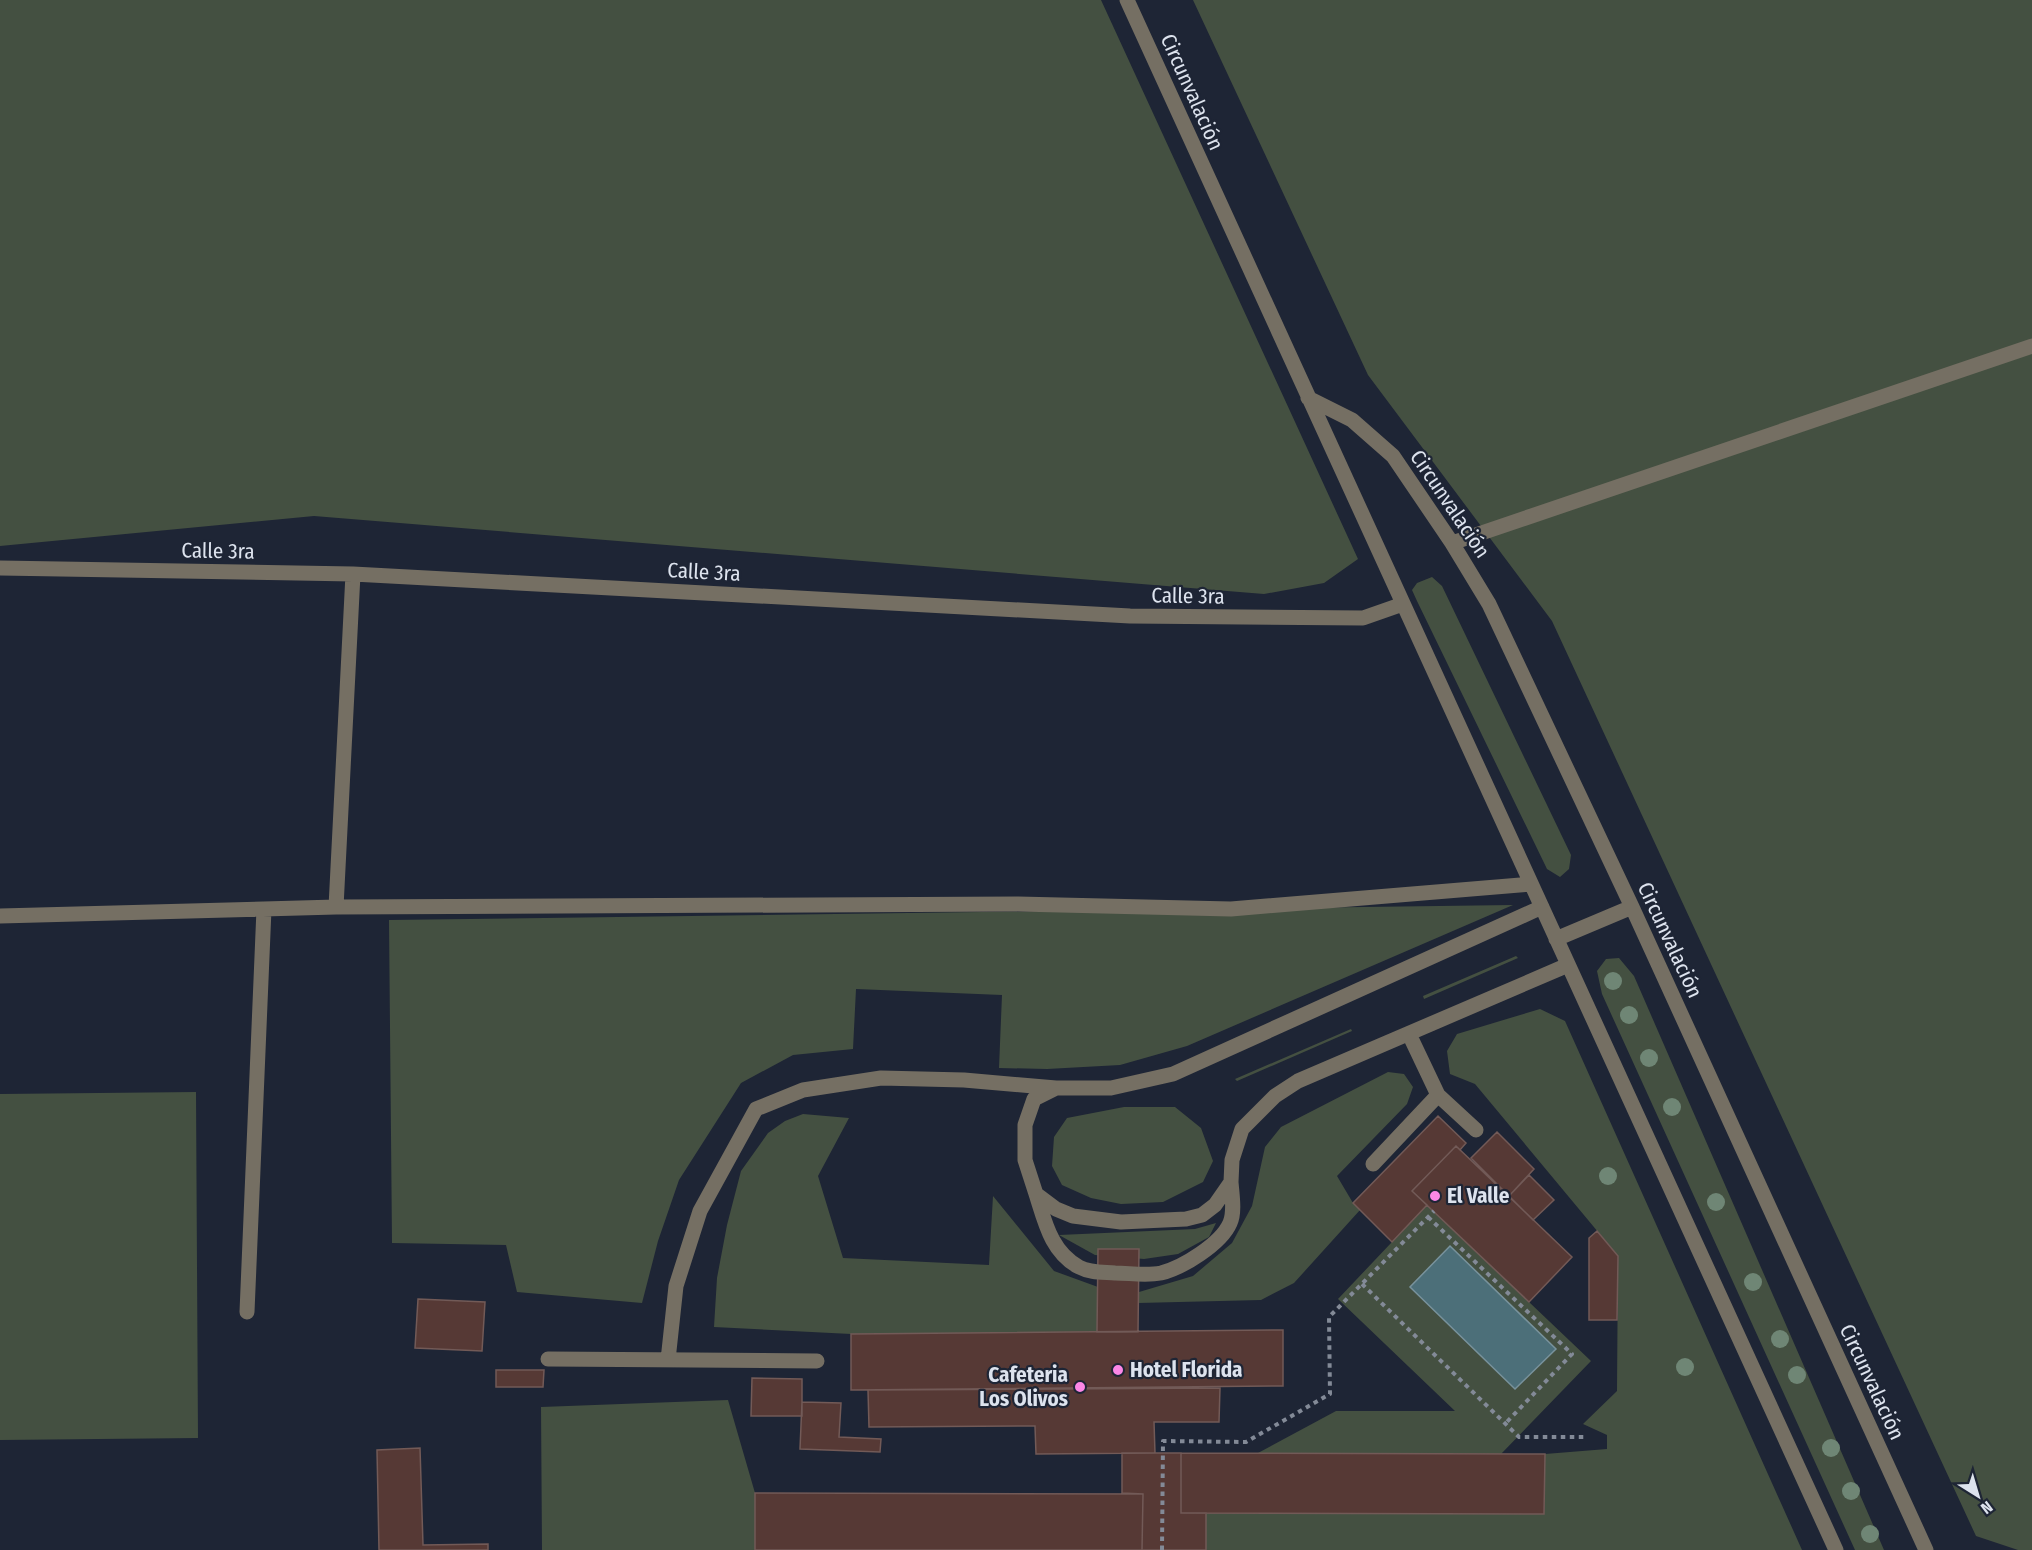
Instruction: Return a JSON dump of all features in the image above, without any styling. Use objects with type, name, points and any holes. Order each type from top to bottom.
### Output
[{"type":"street","name":"Circunvalación","points":[[1127,0],[1836,1550]]},
{"type":"street","points":[[1452,543],[2032,346]]},
{"type":"street","name":"Circunvalación","points":[[1308,398],[1352,420],[1393,456],[1452,543],[1489,604],[1632,907],[1926,1550]]},
{"type":"street","name":"Calle 3ra","points":[[0,568],[353,574],[1130,616],[1362,618],[1403,604]]},
{"type":"street","points":[[336,907],[353,574]]},
{"type":"street","points":[[0,916],[336,907],[1018,904],[1231,909],[1531,884]]},
{"type":"street","points":[[668,1360],[676,1286],[700,1211],[756,1109],[803,1090],[881,1078],[964,1080],[1056,1088],[1111,1088],[1173,1074],[1542,907]]},
{"type":"street","points":[[1556,939],[1632,907]]},
{"type":"street","points":[[247,1312],[264,909]]},
{"type":"street","points":[[1056,1088],[1034,1100],[1025,1125],[1025,1160],[1048,1233],[1056,1247],[1078,1267],[1091,1272],[1158,1273],[1172,1269],[1211,1246],[1231,1222],[1232,1160],[1242,1129],[1275,1096],[1298,1081],[1568,964]]},
{"type":"street","points":[[1409,1034],[1438,1095],[1476,1130]]},
{"type":"street","points":[[1373,1164],[1438,1095]]},
{"type":"street","points":[[1036,1194],[1056,1209],[1084,1218],[1121,1222],[1186,1219],[1203,1215],[1215,1205],[1231,1182]]},
{"type":"street","points":[[548,1359],[817,1362]]},
{"type":"path","points":[[1161,1550],[1163,1441],[1246,1442],[1330,1394],[1329,1317],[1434,1211]]},
{"type":"path","points":[[1428,1217],[1572,1354],[1505,1424]]},
{"type":"path","points":[[1362,1284],[1519,1437],[1584,1437]]},
{"type":"shaded area","points":[[0,0],[1101,0],[1358,559],[1324,583],[1264,594],[314,516],[0,546]]},
{"type":"shaded area","points":[[1193,0],[2032,0],[2032,1550],[2018,1550],[1976,1536],[1552,621],[1368,375]]},
{"type":"shaded area","points":[[1432,577],[1442,586],[1571,855],[1569,869],[1560,877],[1547,869],[1412,590],[1417,583]]},
{"type":"shaded area","points":[[1513,905],[1187,1046],[1120,1065],[1047,1069],[999,1068],[1002,995],[856,989],[853,1049],[793,1055],[741,1083],[679,1180],[658,1241],[642,1303],[517,1292],[506,1245],[392,1243],[389,920]]},
{"type":"shaded area","points":[[1516,956],[1518,958],[1424,999],[1423,996]]},
{"type":"shaded area","points":[[1619,958],[1634,976],[1884,1550],[1855,1550],[1602,994],[1597,971],[1606,959]]},
{"type":"shaded area","points":[[1540,1009],[1565,1021],[1802,1550],[1206,1550],[1206,1513],[1544,1514],[1545,1454],[1607,1449],[1607,1435],[1583,1424],[1617,1391],[1618,1256],[1475,1084],[1450,1074],[1447,1051],[1457,1034]]},
{"type":"shaded area","points":[[1351,1029],[1352,1031],[1237,1081],[1235,1079]]},
{"type":"shaded area","points":[[1388,1072],[1404,1074],[1413,1087],[1407,1104],[1337,1176],[1353,1203],[1360,1210],[1294,1283],[1261,1300],[1138,1303],[1139,1292],[1193,1276],[1232,1243],[1252,1206],[1265,1147],[1281,1127]]},
{"type":"shaded area","points":[[196,1092],[198,1438],[0,1440],[0,1094]]},
{"type":"shaded area","points":[[1124,1107],[1175,1107],[1201,1128],[1213,1161],[1203,1182],[1163,1202],[1121,1204],[1091,1198],[1062,1185],[1052,1166],[1054,1137],[1067,1118]]},
{"type":"shaded area","points":[[803,1114],[849,1118],[818,1176],[843,1258],[989,1265],[993,1196],[1054,1271],[1098,1287],[1097,1332],[851,1334],[714,1327],[717,1278],[727,1225],[741,1171],[768,1133],[785,1121]]},
{"type":"shaded area","points":[[1427,1205],[1591,1361],[1501,1454],[1258,1453],[1336,1411],[1455,1411],[1338,1299]]},
{"type":"shaded area","points":[[1216,1223],[1209,1237],[1178,1254],[1144,1259],[1095,1255],[1059,1235],[1195,1229]]},
{"type":"shaded area","points":[[1450,1246],[1556,1349],[1515,1389],[1410,1287]]},
{"type":"shaded area","points":[[728,1400],[755,1493],[755,1550],[542,1550],[541,1407]]},
{"type":"building","points":[[1438,1116],[1466,1143],[1460,1150],[1456,1146],[1412,1191],[1427,1205],[1392,1242],[1353,1203]]},
{"type":"building","points":[[1497,1132],[1534,1169],[1509,1196],[1471,1158]]},
{"type":"building","points":[[1456,1146],[1572,1257],[1529,1302],[1412,1191]]},
{"type":"building","points":[[1529,1175],[1554,1200],[1533,1220],[1509,1196]]},
{"type":"building","points":[[1597,1231],[1618,1256],[1617,1320],[1589,1320],[1589,1238]]},
{"type":"building","points":[[1098,1249],[1139,1249],[1138,1332],[1097,1332]]},
{"type":"building","points":[[418,1299],[485,1302],[482,1351],[415,1348]]},
{"type":"building","points":[[1283,1330],[1283,1386],[851,1390],[851,1334]]},
{"type":"building","points":[[496,1370],[544,1370],[543,1387],[496,1387]]},
{"type":"building","points":[[752,1378],[802,1379],[802,1416],[751,1416]]},
{"type":"building","points":[[1220,1388],[1219,1422],[1154,1422],[1155,1453],[1036,1454],[1035,1426],[869,1427],[868,1390]]},
{"type":"building","points":[[802,1402],[841,1403],[839,1437],[881,1439],[880,1452],[800,1449]]},
{"type":"building","points":[[420,1448],[423,1545],[488,1544],[488,1550],[379,1550],[377,1450]]},
{"type":"building","points":[[1122,1453],[1181,1453],[1181,1513],[1206,1513],[1206,1550],[1142,1550],[1143,1494],[1122,1493]]},
{"type":"building","points":[[1181,1453],[1545,1454],[1544,1514],[1181,1513]]},
{"type":"building","points":[[755,1493],[1143,1494],[1142,1550],[755,1550]]},
{"type":"place","name":"El Valle","points":[[1435,1196]]},
{"type":"place","name":"Hotel Florida","points":[[1118,1370]]},
{"type":"place","name":"Cafeteria Los Olivos","points":[[1080,1387]]}]
